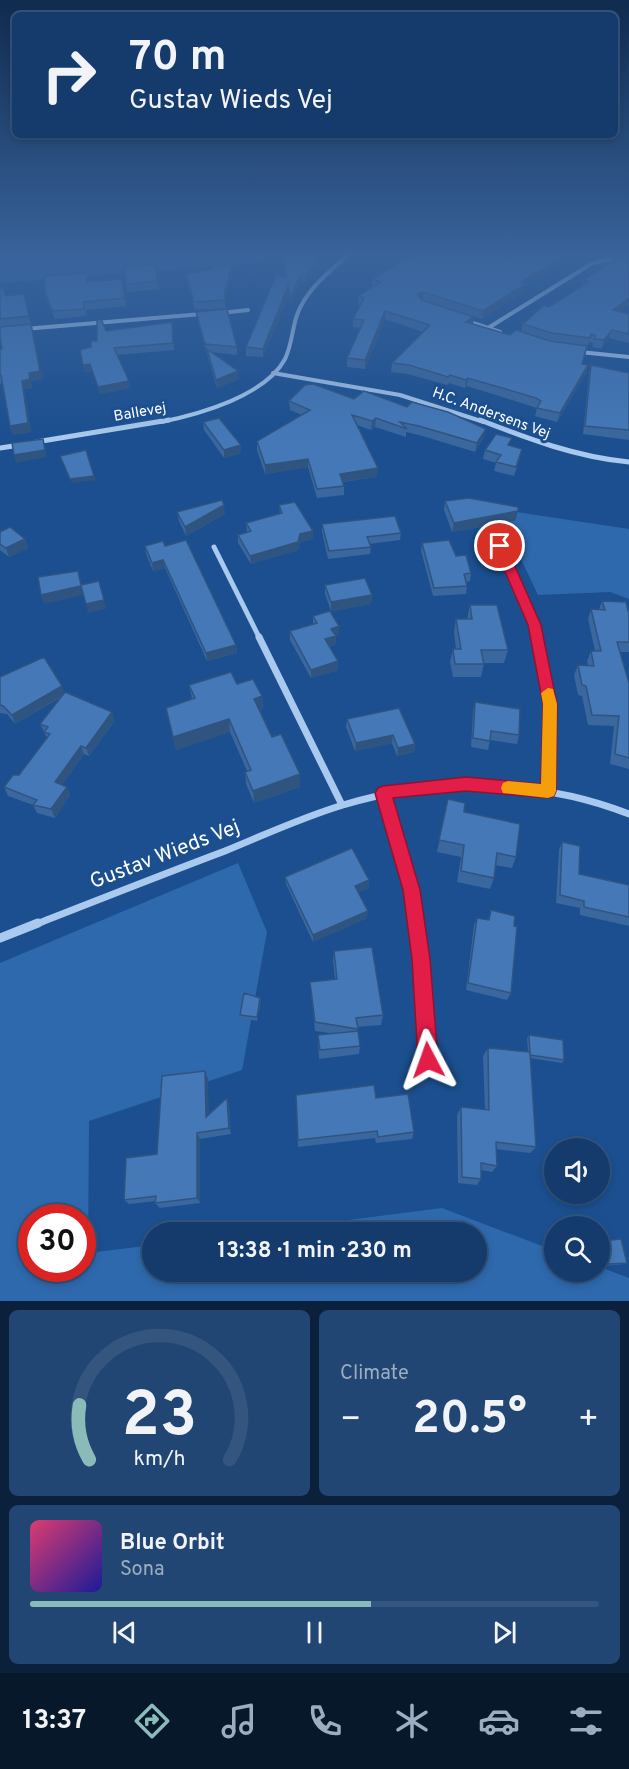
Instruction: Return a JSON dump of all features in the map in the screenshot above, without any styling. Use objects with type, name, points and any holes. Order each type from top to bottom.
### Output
[{"type":"street","points":[[12,330],[169,317]]},
{"type":"street","points":[[273,373],[283,362],[298,317]]},
{"type":"street","points":[[488,328],[506,317]]},
{"type":"street","points":[[466,320],[509,336]]},
{"type":"street","points":[[571,350],[629,357]]},
{"type":"street","name":"Ballevej","points":[[0,448],[174,420],[230,401],[253,389],[273,373]]},
{"type":"street","name":"H.C. Andersens Vej","points":[[273,373],[399,395],[439,405],[570,455],[629,462]]},
{"type":"street","points":[[478,548],[500,546],[534,625],[550,704],[548,791]]},
{"type":"street","points":[[214,547],[342,805]]},
{"type":"street","name":"Gustav Wieds Vej","points":[[0,938],[342,805],[383,793],[466,784],[548,791],[629,814]]},
{"type":"street","points":[[383,793],[412,890],[421,959],[428,1060]]},
{"type":"shaded area","points":[[497,509],[629,529],[629,599],[610,592],[538,595]]},
{"type":"shaded area","points":[[238,863],[267,932],[242,1070],[89,1121],[88,1204],[18,1204],[18,1282],[96,1282],[96,1252],[142,1246],[142,1282],[487,1282],[487,1225],[544,1247],[544,1282],[610,1282],[610,1271],[629,1278],[629,1301],[0,1301],[0,963]]},
{"type":"shaded area","points":[[442,1208],[479,1222],[332,1222]]},
{"type":"building","points":[[0,317],[22,317],[0,319]]},
{"type":"building","points":[[197,317],[229,317],[237,347],[205,344]]},
{"type":"building","points":[[259,317],[276,317],[263,349],[246,347]]},
{"type":"building","points":[[354,317],[383,317],[365,360],[347,358],[364,320],[353,319]]},
{"type":"building","points":[[403,317],[473,317],[466,322],[510,335],[516,330],[550,341],[587,346],[582,364],[588,365],[560,413],[537,408],[541,401],[536,398],[468,378],[466,380],[450,375],[448,377],[409,365],[392,363],[430,325]]},
{"type":"building","points":[[531,317],[629,317],[629,334],[612,330],[604,340],[595,339],[595,335],[591,334],[590,338],[552,333],[523,324]]},
{"type":"building","points":[[101,319],[106,331],[172,322],[173,343],[114,348],[129,381],[98,387],[90,364],[83,365],[80,350],[91,347],[91,341],[97,341],[97,320]]},
{"type":"building","points":[[31,324],[40,371],[29,373],[30,379],[22,381],[28,423],[10,426],[0,375],[0,349],[2,349],[0,327]]},
{"type":"building","points":[[207,349],[238,371],[216,380]]},
{"type":"building","points":[[591,365],[629,373],[629,430],[585,426]]},
{"type":"building","points":[[313,384],[354,399],[364,391],[407,407],[412,402],[448,412],[486,429],[477,443],[419,426],[400,422],[407,429],[376,418],[372,421],[352,415],[378,468],[340,474],[344,486],[317,489],[308,459],[265,465],[257,441],[310,410],[289,401],[305,385]]},
{"type":"building","points":[[219,418],[241,445],[224,450],[203,422]]},
{"type":"building","points":[[496,434],[512,438],[508,445],[522,449],[516,467],[496,462],[501,455],[485,450]]},
{"type":"building","points":[[43,439],[45,450],[14,455],[12,443]]},
{"type":"building","points":[[86,450],[94,476],[70,479],[60,456]]},
{"type":"building","points":[[469,498],[518,507],[518,511],[454,523],[445,501]]},
{"type":"building","points":[[222,500],[224,505],[185,527],[177,512]]},
{"type":"building","points":[[295,502],[313,531],[300,534],[298,542],[250,556],[238,535],[251,531],[246,523],[282,513],[279,505]]},
{"type":"building","points":[[395,516],[401,533],[367,537],[371,547],[329,551],[322,524]]},
{"type":"building","points":[[10,527],[25,539],[6,548],[0,544],[0,532]]},
{"type":"building","points":[[186,540],[236,645],[206,653],[163,560],[152,563],[145,546],[163,541],[165,546]]},
{"type":"building","points":[[449,540],[456,556],[466,555],[471,573],[464,574],[467,586],[434,588],[422,543]]},
{"type":"building","points":[[78,571],[81,585],[99,581],[104,600],[86,604],[81,586],[41,595],[38,577]]},
{"type":"building","points":[[365,578],[372,595],[331,602],[325,585]]},
{"type":"building","points":[[602,601],[626,602],[629,611],[629,642],[617,642],[629,683],[629,758],[615,754],[619,716],[592,715],[586,686],[582,685],[578,665],[594,666],[591,651],[601,651],[591,609],[605,610]]},
{"type":"building","points":[[470,605],[497,605],[508,650],[481,650],[484,664],[455,664],[453,649],[461,649],[456,619],[472,619]]},
{"type":"building","points":[[330,611],[339,626],[331,629],[336,636],[325,639],[338,661],[311,670],[290,631],[317,623],[313,616]]},
{"type":"building","points":[[44,657],[62,686],[12,715],[0,705],[0,677]]},
{"type":"building","points":[[231,672],[237,684],[253,679],[262,696],[254,699],[272,737],[281,734],[300,774],[253,791],[245,772],[251,770],[229,719],[173,737],[166,708],[195,698],[189,685]]},
{"type":"building","points":[[65,692],[112,712],[86,748],[81,746],[55,782],[67,787],[51,809],[33,805],[37,800],[4,787],[13,775],[19,775],[50,734],[44,732],[48,727],[40,724]]},
{"type":"building","points":[[475,702],[520,709],[519,735],[491,731],[490,741],[473,738]]},
{"type":"building","points":[[399,708],[415,744],[398,748],[393,735],[356,743],[347,719]]},
{"type":"building","points":[[448,799],[465,803],[464,812],[520,824],[516,857],[497,853],[494,878],[461,871],[464,845],[439,840]]},
{"type":"building","points":[[562,842],[580,846],[579,874],[629,885],[629,917],[584,907],[584,901],[560,895]]},
{"type":"building","points":[[352,848],[369,880],[355,886],[368,911],[313,935],[285,877]]},
{"type":"building","points":[[491,910],[515,916],[514,926],[517,927],[511,993],[468,983],[477,918],[489,920]]},
{"type":"building","points":[[372,947],[383,1015],[356,1018],[358,1029],[315,1022],[310,982],[337,979],[334,951]]},
{"type":"building","points":[[244,993],[260,998],[257,1017],[240,1015]]},
{"type":"building","points":[[358,1031],[360,1046],[320,1050],[318,1035]]},
{"type":"building","points":[[529,1035],[563,1040],[564,1060],[530,1055]]},
{"type":"building","points":[[488,1048],[530,1052],[536,1147],[496,1142],[497,1166],[481,1163],[481,1179],[462,1177],[461,1107],[489,1110]]},
{"type":"building","points":[[205,1071],[206,1117],[227,1098],[229,1128],[197,1133],[197,1198],[155,1203],[156,1196],[124,1200],[126,1158],[157,1154],[162,1076]]},
{"type":"building","points":[[374,1085],[376,1098],[408,1094],[414,1132],[378,1137],[377,1131],[298,1140],[296,1095]]},
{"type":"building","points":[[621,1239],[627,1263],[610,1264],[610,1240]]},
{"type":"slow traffic","points":[[508,788],[548,791],[550,704],[548,693]]},
{"type":"route","points":[[428,1060],[421,959],[412,890],[383,793],[466,784],[548,791],[550,704],[534,625],[500,546]]}]
